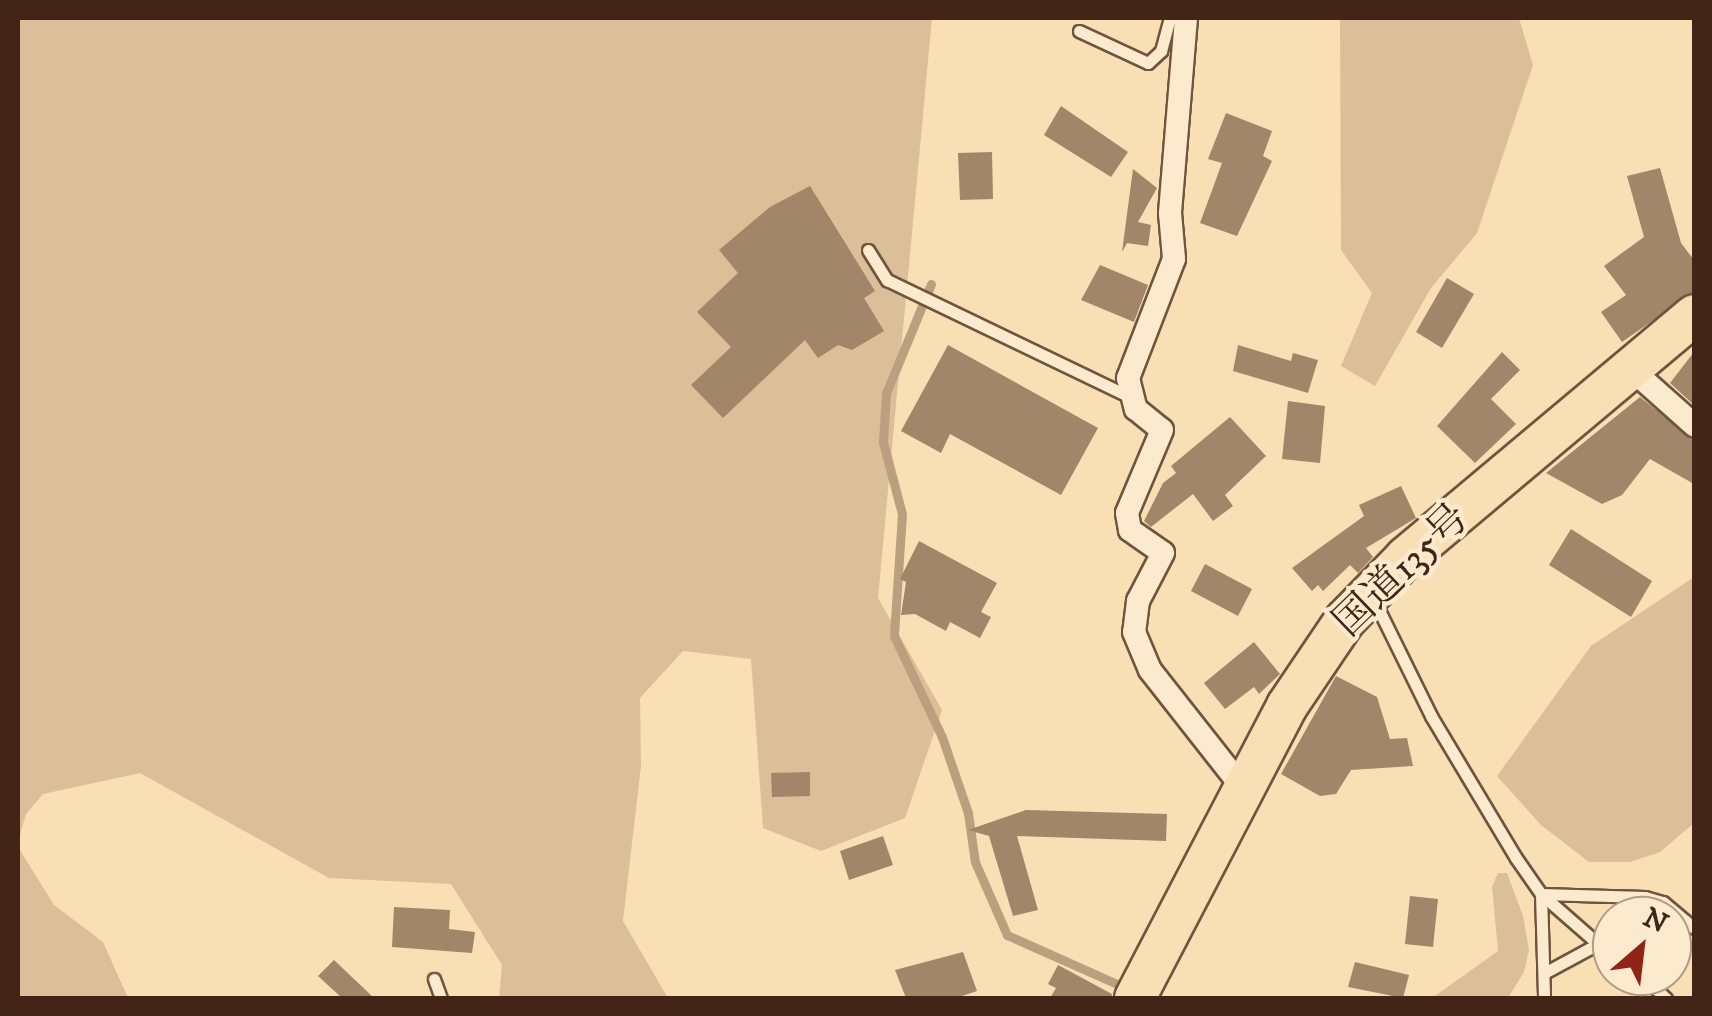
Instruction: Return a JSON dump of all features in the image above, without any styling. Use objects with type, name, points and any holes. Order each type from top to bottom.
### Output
[{"type":"highway","name":"国道135号","points":[[1135,998],[1243,788],[1322,651],[1371,592],[1630,368],[1692,322]]},
{"type":"street","points":[[1186,18],[1170,213],[1174,259],[1128,378],[1128,396],[1162,430],[1128,514],[1130,530],[1163,553],[1134,618],[1140,654],[1243,788]]},
{"type":"street","points":[[1630,368],[1694,425]]},
{"type":"lane","points":[[1079,31],[1148,63],[1161,51],[1170,18]]},
{"type":"lane","points":[[868,250],[887,280],[1128,396]]},
{"type":"lane","points":[[1371,592],[1431,716],[1541,894],[1592,940]]},
{"type":"lane","points":[[1541,894],[1645,897],[1663,902],[1694,928]]},
{"type":"lane","points":[[1541,894],[1544,998]]},
{"type":"lane","points":[[1546,972],[1592,946]]},
{"type":"lane","points":[[434,979],[442,998]]},
{"type":"shaded area","points":[[18,18],[932,18],[878,598],[942,710],[905,818],[821,851],[763,828],[751,659],[683,651],[640,698],[641,766],[623,921],[668,998],[499,998],[502,965],[451,884],[329,878],[140,773],[43,794],[26,814],[18,842]]},
{"type":"shaded area","points":[[1340,18],[1519,18],[1533,65],[1477,233],[1431,288],[1375,386],[1341,366],[1372,293],[1341,250]]},
{"type":"shaded area","points":[[1694,577],[1694,823],[1660,852],[1630,862],[1589,862],[1541,825],[1497,776],[1591,646]]},
{"type":"shaded area","points":[[18,847],[54,905],[103,942],[128,998],[18,998]]},
{"type":"shaded area","points":[[1498,873],[1507,873],[1523,916],[1529,950],[1524,972],[1508,998],[1432,998],[1498,951],[1492,887]]},
{"type":"building","points":[[1061,106],[1128,152],[1111,177],[1044,135]]},
{"type":"building","points":[[1226,113],[1272,131],[1263,156],[1272,161],[1237,236],[1200,223],[1222,163],[1208,159]]},
{"type":"building","points":[[992,152],[993,199],[960,200],[958,153]]},
{"type":"building","points":[[1660,168],[1681,243],[1694,260],[1694,292],[1622,342],[1601,312],[1626,295],[1604,266],[1644,237],[1627,176]]},
{"type":"building","points":[[1133,169],[1157,188],[1138,222],[1151,225],[1148,246],[1127,243],[1122,252]]},
{"type":"building","points":[[810,186],[875,291],[864,298],[884,331],[852,350],[838,345],[818,358],[805,340],[723,418],[691,385],[731,347],[697,312],[738,273],[719,250],[770,207]]},
{"type":"building","points":[[1100,265],[1148,285],[1134,322],[1081,300]]},
{"type":"building","points":[[1447,278],[1474,294],[1442,348],[1416,332]]},
{"type":"building","points":[[948,345],[1098,428],[1061,495],[950,434],[941,453],[901,431]]},
{"type":"building","points":[[1238,345],[1291,361],[1293,353],[1318,360],[1308,393],[1233,371]]},
{"type":"building","points":[[1502,352],[1520,370],[1491,399],[1516,424],[1475,463],[1437,426]]},
{"type":"building","points":[[1694,352],[1694,405],[1670,383]]},
{"type":"building","points":[[1640,397],[1694,440],[1694,484],[1650,459],[1622,495],[1602,504],[1546,473]]},
{"type":"building","points":[[1288,401],[1325,406],[1320,463],[1282,459]]},
{"type":"building","points":[[1230,417],[1266,456],[1225,495],[1233,506],[1213,521],[1193,494],[1151,527],[1144,521],[1163,483],[1176,473],[1171,466]]},
{"type":"building","points":[[1401,486],[1416,518],[1366,548],[1373,557],[1358,573],[1350,565],[1323,591],[1318,585],[1312,591],[1292,568],[1364,516],[1359,505]]},
{"type":"building","points":[[1571,529],[1652,581],[1631,617],[1549,565]]},
{"type":"building","points":[[919,541],[997,583],[981,612],[991,617],[980,638],[950,622],[946,631],[915,614],[901,615],[906,582],[900,579]]},
{"type":"building","points":[[1205,564],[1252,589],[1238,616],[1191,591]]},
{"type":"building","points":[[1254,642],[1280,674],[1259,694],[1254,687],[1225,709],[1204,683]]},
{"type":"building","points":[[1336,676],[1377,697],[1390,739],[1407,738],[1413,766],[1351,770],[1336,794],[1320,796],[1281,774]]},
{"type":"building","points":[[810,772],[810,796],[772,797],[771,773]]},
{"type":"building","points":[[1026,810],[1167,814],[1166,841],[1017,836],[1038,910],[1013,916],[989,836],[968,830]]},
{"type":"building","points":[[883,836],[893,865],[849,880],[840,851]]},
{"type":"building","points":[[1410,896],[1438,899],[1433,947],[1405,944]]},
{"type":"building","points":[[394,907],[450,910],[449,929],[475,932],[472,953],[392,947]]},
{"type":"building","points":[[963,952],[977,991],[956,998],[906,998],[895,970]]},
{"type":"building","points":[[334,960],[374,998],[342,998],[318,976]]},
{"type":"building","points":[[1355,962],[1409,975],[1403,998],[1348,987]]},
{"type":"building","points":[[1058,965],[1112,994],[1111,998],[1050,998],[1056,988],[1048,984]]},
{"type":"waterway","points":[[931,284],[886,393],[883,442],[902,514],[894,636],[942,737],[968,813],[975,862],[1007,935],[1115,983]]}]
